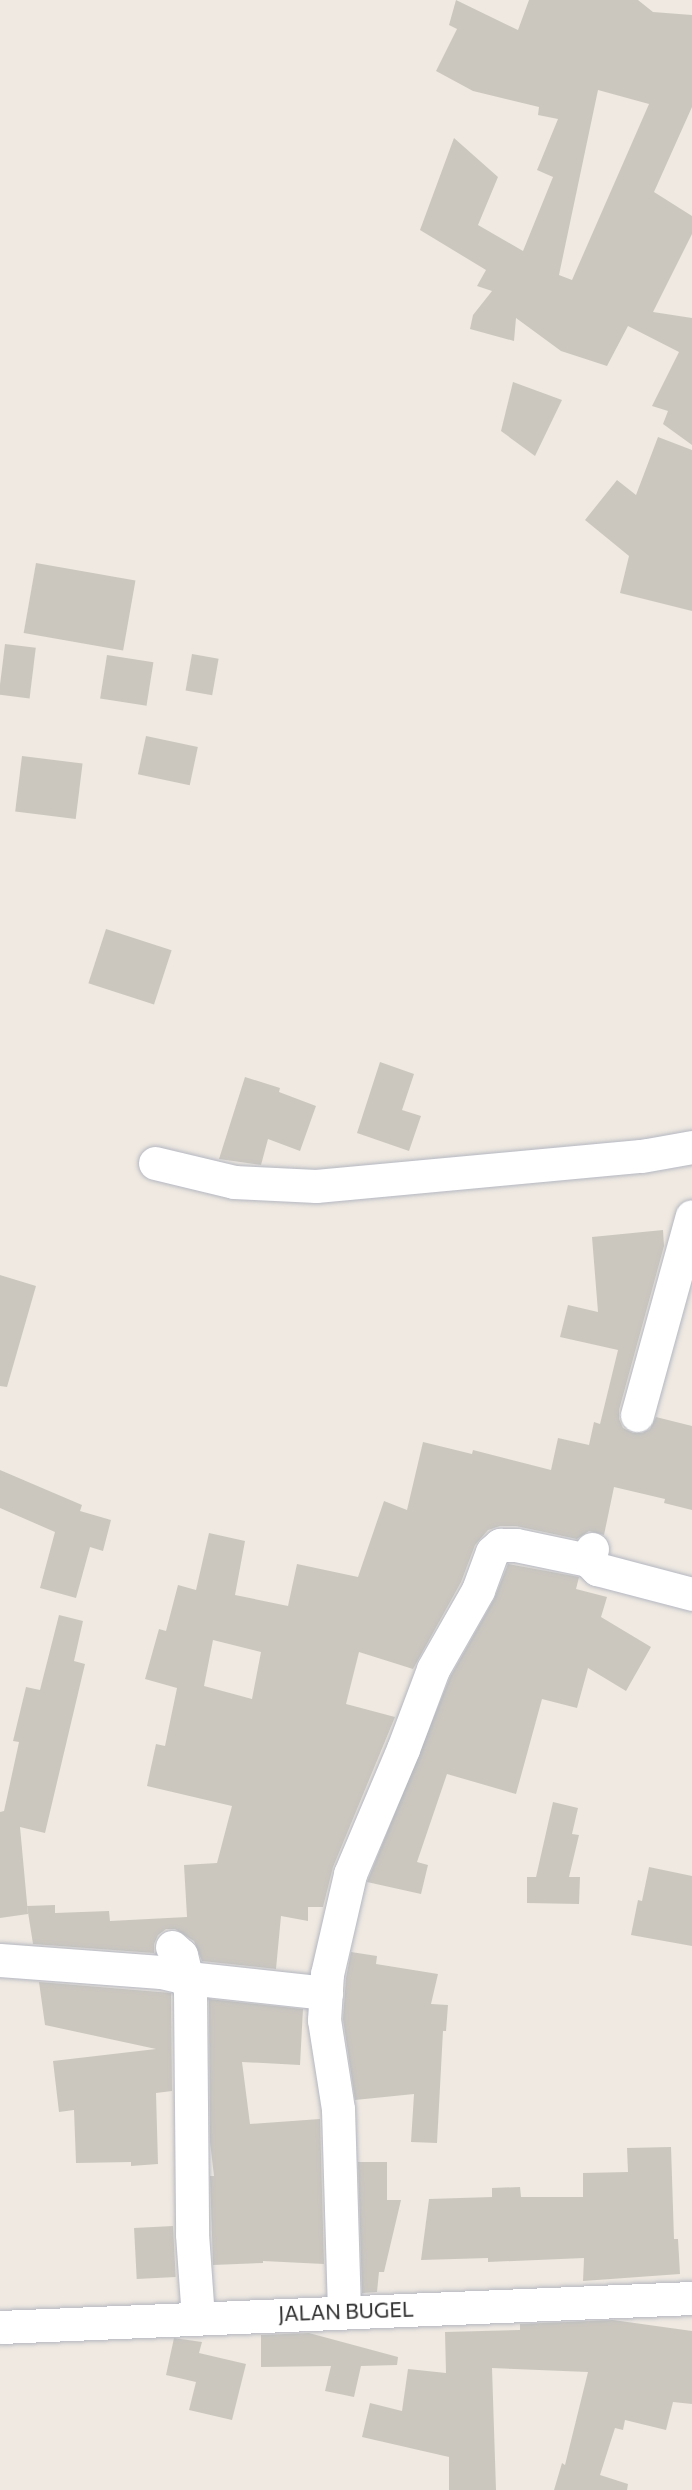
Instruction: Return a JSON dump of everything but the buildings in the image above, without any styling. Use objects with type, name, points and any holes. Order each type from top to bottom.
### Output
[{"type":"street","points":[[155,1163],[234,1182],[316,1186],[641,1156],[692,1147]]},
{"type":"street","points":[[637,1415],[692,1216]]},
{"type":"street","points":[[344,2312],[338,2109],[324,2020],[327,1974],[351,1874],[403,1749],[433,1669],[478,1590],[492,1552],[500,1545],[590,1555],[597,1569],[616,1576],[692,1594]]},
{"type":"street","points":[[172,1947],[181,1955],[188,1978],[192,2026],[192,2234],[198,2317]]},
{"type":"street","points":[[0,1960],[161,1972],[188,1978],[326,1993]]},
{"type":"street","name":"JALAN BUGEL","points":[[0,2327],[692,2298]]}]
